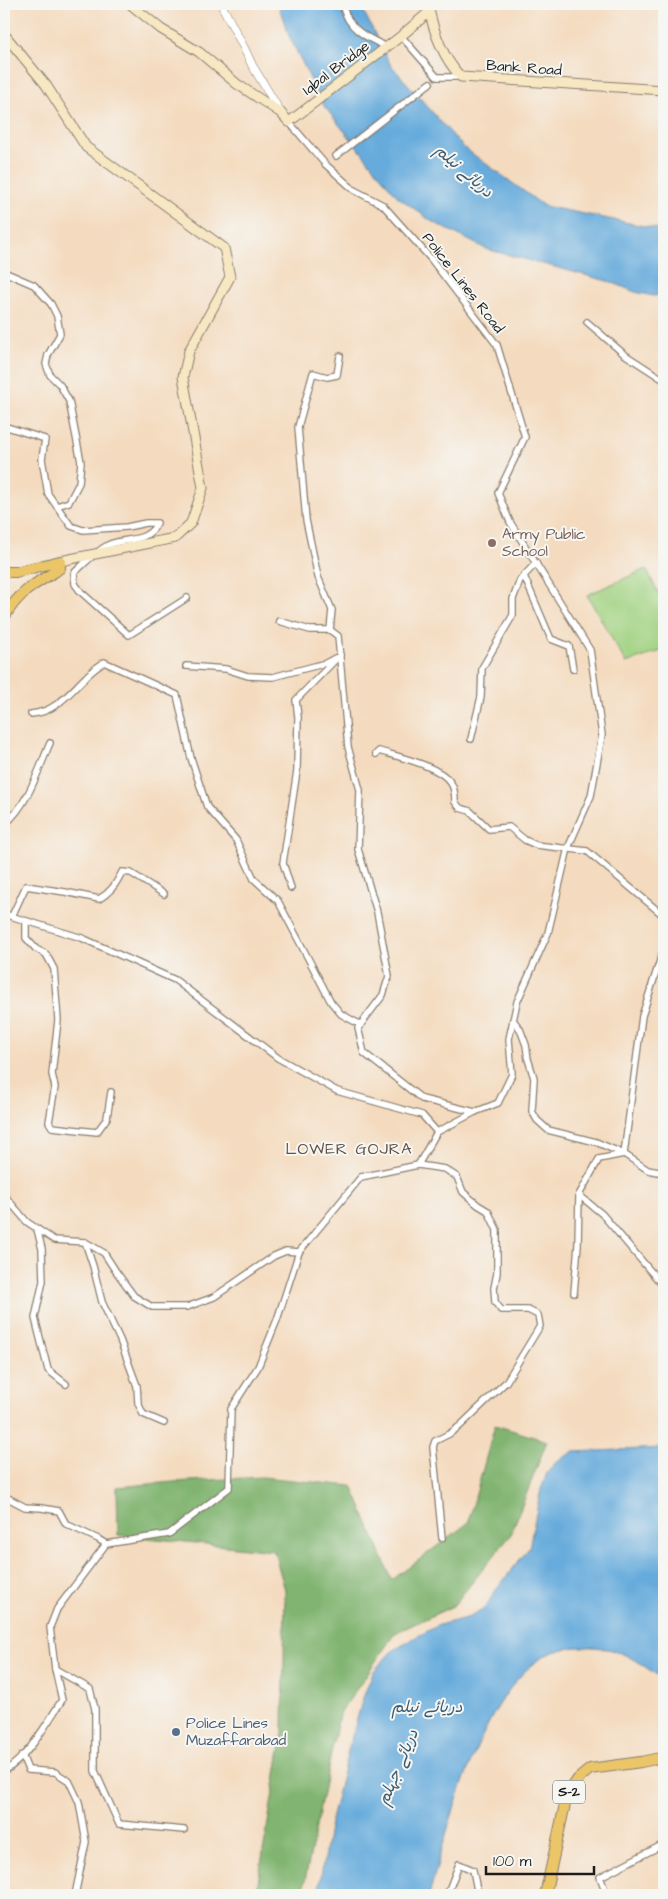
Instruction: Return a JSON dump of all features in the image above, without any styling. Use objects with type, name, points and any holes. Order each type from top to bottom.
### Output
[{"type":"highway","points":[[4,572],[16,572],[60,562],[60,568],[22,593],[4,618]]},
{"type":"highway","name":"S-2","points":[[545,1895],[567,1795],[578,1779],[590,1769],[664,1757]]},
{"type":"main road","points":[[130,4],[160,29],[199,52],[238,84],[281,113],[289,122]]},
{"type":"main road","points":[[428,8],[431,24],[438,41],[453,69],[461,77]]},
{"type":"main road","name":"Iqbal Bridge","points":[[289,122],[401,36],[428,8]]},
{"type":"main road","points":[[4,34],[46,86],[86,147],[224,248],[230,277],[188,351],[183,377],[203,488],[191,523],[175,538],[60,562]]},
{"type":"main road","name":"Bank Road","points":[[461,77],[664,90]]},
{"type":"street","points":[[221,4],[252,65],[281,113]]},
{"type":"street","points":[[342,4],[347,19],[363,36],[389,45]]},
{"type":"street","name":"Bank Road","points":[[401,36],[437,77],[461,77]]},
{"type":"street","points":[[336,156],[430,83]]},
{"type":"street","name":"Police Lines Road","points":[[289,122],[326,164],[354,190],[383,205],[431,259],[496,345],[525,437],[498,493],[510,522],[590,650],[602,735],[591,796],[568,848],[548,933],[517,1002],[509,1039],[512,1074],[498,1103],[475,1112],[437,1132]]},
{"type":"street","points":[[4,272],[34,285],[51,304],[57,316],[60,334],[48,355],[46,364],[50,375],[60,385],[69,401],[81,462],[79,483],[69,502],[57,506]]},
{"type":"street","points":[[587,322],[624,354],[664,380]]},
{"type":"street","points":[[330,630],[332,610],[318,577],[306,520],[298,427],[313,373],[327,377],[337,375],[340,356]]},
{"type":"street","points":[[4,426],[45,439],[42,459],[48,494],[71,526],[83,530],[127,528],[146,523],[157,523],[153,532],[110,544],[92,556],[74,573],[75,584],[81,592],[129,635],[187,598]]},
{"type":"street","points":[[471,739],[481,697],[482,668],[513,615],[514,599],[520,580],[536,563]]},
{"type":"street","points":[[524,576],[552,639],[570,646],[573,669]]},
{"type":"street","points":[[279,621],[310,630],[330,630],[338,636],[348,747],[360,790],[358,849],[377,912],[389,976],[383,995],[358,1028],[364,1053],[422,1099],[475,1112]]},
{"type":"street","points":[[186,666],[226,669],[248,676],[273,676],[326,663],[340,656]]},
{"type":"street","points":[[292,888],[283,863],[297,771],[298,718],[296,700],[340,656]]},
{"type":"street","points":[[32,714],[42,713],[66,698],[86,676],[104,662],[177,695],[191,758],[207,807],[236,840],[254,879],[278,901],[331,1002],[341,1014],[361,1025]]},
{"type":"street","points":[[4,825],[21,806],[50,743]]},
{"type":"street","points":[[376,754],[379,751],[423,764],[441,774],[451,782],[455,792],[455,802],[460,808],[470,811],[489,829],[508,827],[525,840],[536,844],[587,851],[664,916]]},
{"type":"street","points":[[12,916],[26,886],[99,899],[109,893],[122,872],[131,873],[164,894]]},
{"type":"street","points":[[4,914],[82,938],[175,980],[278,1058],[337,1091],[422,1116],[437,1132],[418,1165]]},
{"type":"street","points":[[26,921],[26,938],[36,949],[46,954],[54,969],[58,1020],[52,1074],[55,1086],[49,1122],[52,1127],[97,1132],[107,1118],[110,1092]]},
{"type":"street","points":[[624,1154],[642,1016],[664,948]]},
{"type":"street","points":[[513,1020],[520,1029],[526,1045],[534,1078],[532,1111],[537,1120],[548,1130],[596,1142],[624,1154],[648,1170],[664,1174]]},
{"type":"street","points":[[574,1293],[579,1195],[599,1160],[624,1154]]},
{"type":"street","points":[[4,1496],[25,1507],[59,1511],[66,1524],[106,1544],[170,1534],[229,1488],[231,1409],[258,1367],[278,1320],[299,1252],[361,1177],[418,1165],[446,1169],[457,1177],[463,1192],[488,1211],[497,1230],[495,1302],[501,1310],[528,1310],[538,1315],[540,1326],[506,1382],[460,1426],[435,1441],[442,1538]]},
{"type":"street","points":[[4,1195],[27,1222],[54,1240],[85,1242],[104,1253],[134,1296],[152,1307],[187,1307],[214,1297],[274,1256],[286,1251],[299,1252]]},
{"type":"street","points":[[579,1195],[602,1214],[664,1288]]},
{"type":"street","points":[[36,1229],[42,1249],[43,1281],[35,1318],[48,1370],[66,1384]]},
{"type":"street","points":[[85,1242],[102,1302],[120,1340],[136,1386],[138,1403],[143,1414],[164,1423]]},
{"type":"street","points":[[4,1772],[32,1744],[62,1700],[55,1669],[50,1627],[57,1609],[106,1544]]},
{"type":"street","points":[[55,1669],[90,1689],[95,1709],[95,1771],[119,1824],[184,1830]]},
{"type":"street","points":[[22,1755],[28,1770],[55,1772],[69,1781],[79,1802],[86,1842],[75,1895]]},
{"type":"street","points":[[608,1895],[600,1877],[664,1844]]},
{"type":"street","points":[[447,1895],[460,1864],[473,1870],[478,1895]]},
{"type":"green space","points":[[646,569],[664,604],[664,650],[626,663],[587,595]]},
{"type":"green space","points":[[495,1425],[547,1441],[510,1536],[453,1606],[395,1633],[339,1715],[302,1895],[256,1895],[283,1732],[285,1590],[274,1551],[118,1535],[117,1487],[262,1477],[352,1486],[392,1580],[468,1523]]},
{"type":"water","name":"دریائے نیلم","points":[[278,4],[360,4],[390,64],[463,147],[544,206],[664,230],[664,294],[654,296],[635,292],[611,282],[486,249],[431,221],[397,196],[324,106],[289,36]]},
{"type":"water","name":"دریائے نیلم","points":[[664,1448],[664,1680],[628,1656],[606,1649],[576,1647],[546,1655],[517,1680],[499,1705],[483,1735],[468,1768],[456,1802],[429,1895],[318,1895],[329,1828],[348,1751],[363,1698],[373,1672],[391,1652],[414,1638],[439,1625],[470,1617],[481,1611],[488,1603],[529,1548],[541,1489],[547,1473],[557,1461],[573,1452]]},
{"type":"place","name":"Army Public School","points":[[492,543]]},
{"type":"place","name":"Police Lines Muzaffarabad","points":[[176,1732]]},
{"type":"district","name":"LOWER GOJRA","points":[[349,1149]]},
{"type":"water label","name":"دریائے جہلم","points":[[398,1767]]}]
